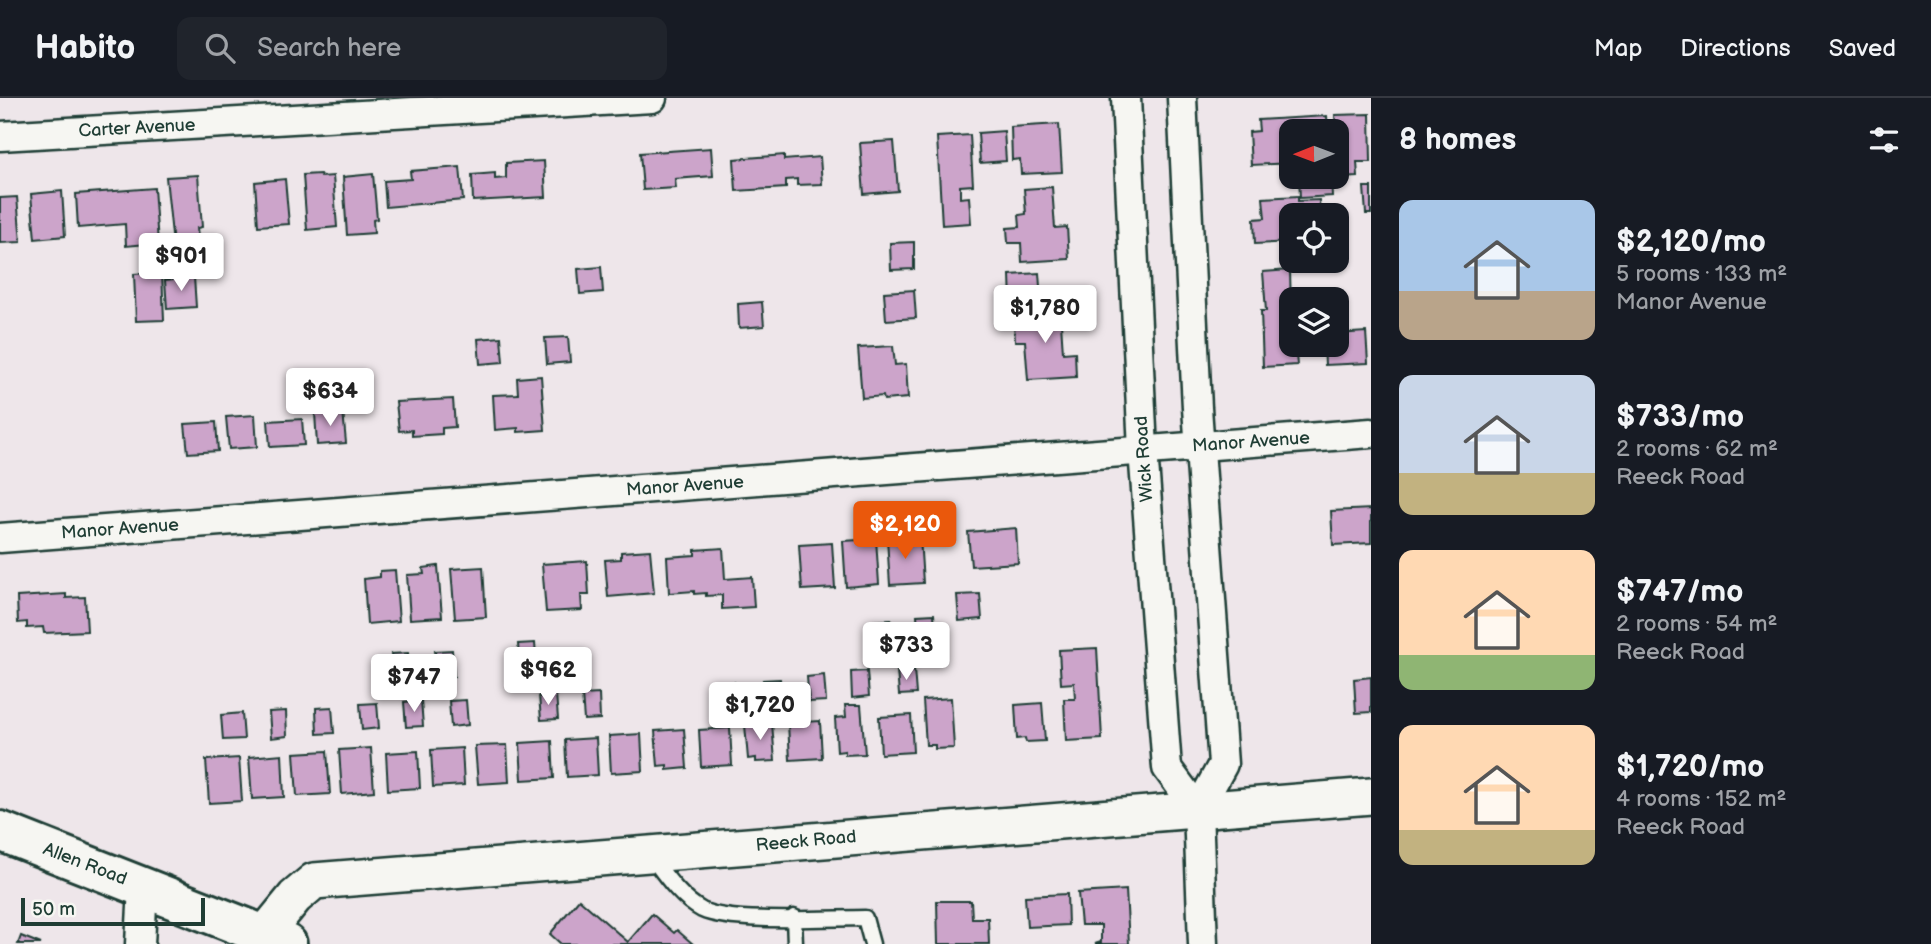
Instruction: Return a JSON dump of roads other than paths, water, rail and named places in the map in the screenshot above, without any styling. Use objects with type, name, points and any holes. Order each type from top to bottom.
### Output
[{"type":"main road","name":"Allen Road","points":[[0,831],[275,940]]},
{"type":"street","name":"Carter Avenue","points":[[0,136],[652,98]]},
{"type":"street","name":"Wick Road","points":[[1126,98],[1143,450],[1167,768],[1198,810]]},
{"type":"street","points":[[1182,98],[1200,446],[1223,764],[1198,810],[1203,944]]},
{"type":"street","name":"Manor Avenue","points":[[0,538],[1371,433]]},
{"type":"street","name":"Reeck Road","points":[[275,940],[295,897],[314,881],[1371,796]]},
{"type":"street","points":[[140,944],[143,887]]},
{"type":"lane","points":[[649,854],[674,888],[703,910],[731,917],[865,918],[872,944]]},
{"type":"lane","points":[[794,917],[795,944]]}]
